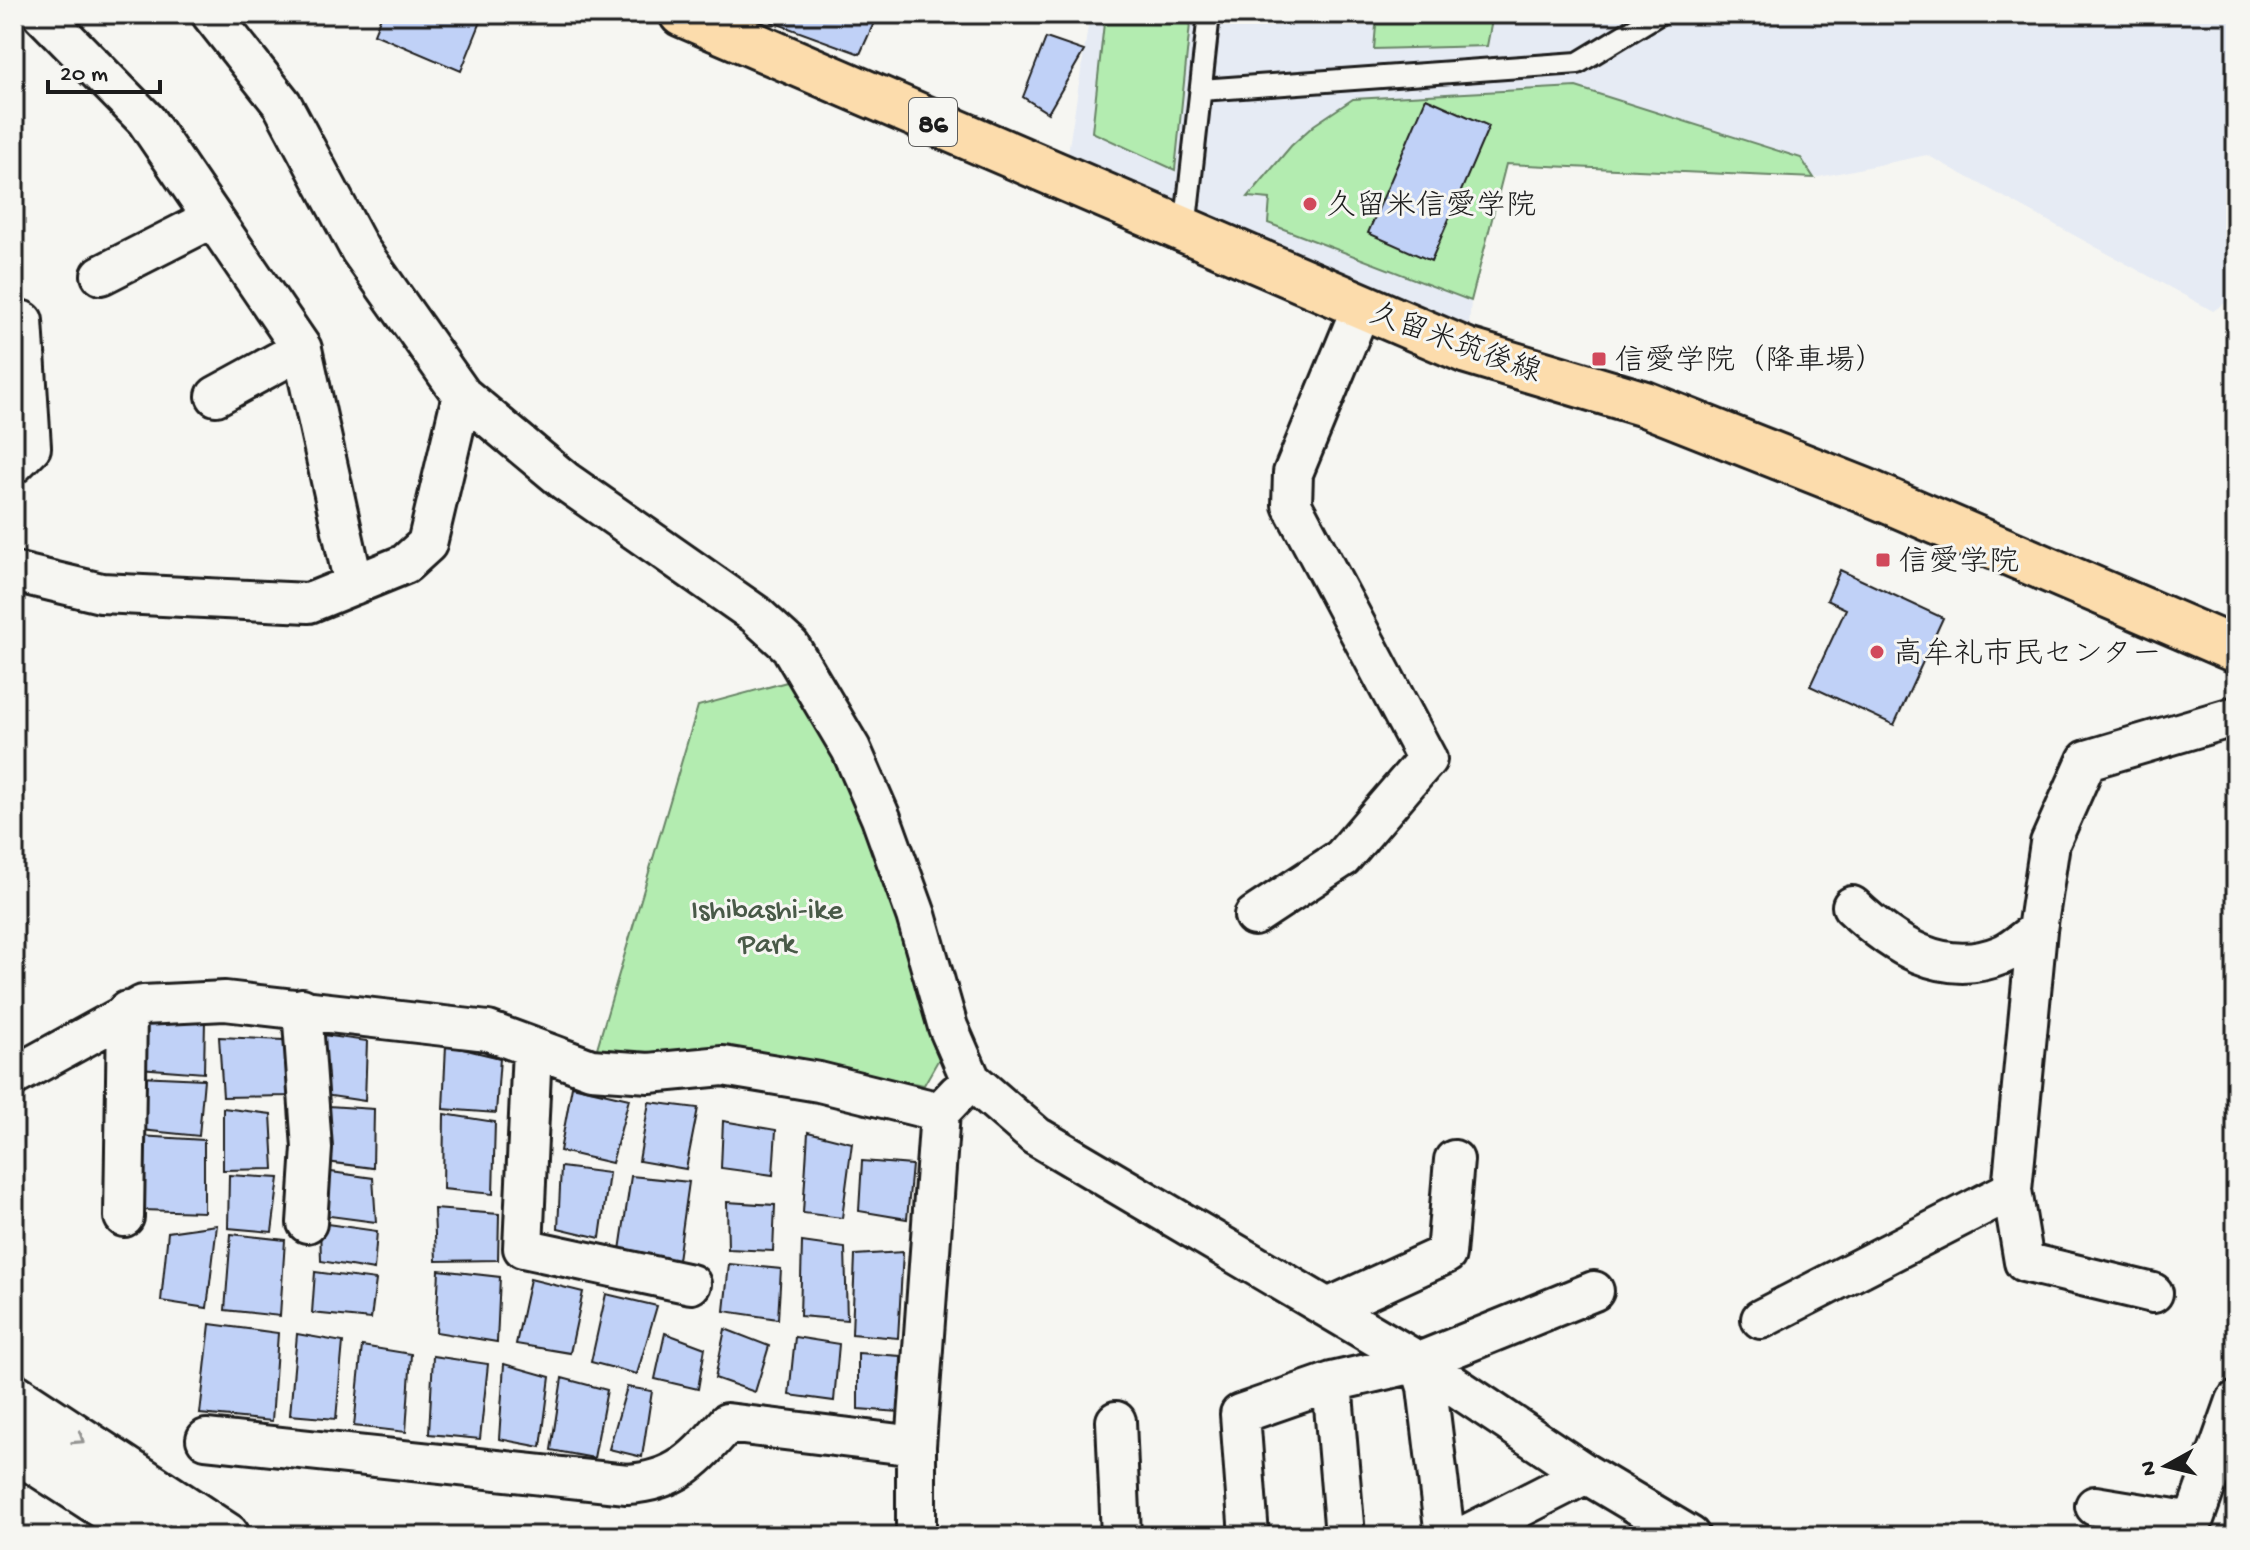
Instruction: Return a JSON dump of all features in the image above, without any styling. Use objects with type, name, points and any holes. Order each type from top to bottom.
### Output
[{"type":"main road","name":"久留米筑後線","points":[[682,14],[738,25],[1185,230],[1467,351],[1645,404],[1863,490],[2236,650]]},
{"type":"street","points":[[42,14],[146,120],[302,349],[354,585]]},
{"type":"street","points":[[211,14],[282,104],[360,250],[462,395],[565,481],[755,614],[790,646],[851,749],[881,818],[916,915],[948,1027],[971,1080],[1036,1136],[1419,1362],[1586,1474],[1690,1536]]},
{"type":"street","points":[[101,275],[213,218]]},
{"type":"street","points":[[1254,916],[1342,858],[1427,759],[1292,505],[1293,473],[1362,306]]},
{"type":"street","points":[[14,318],[23,321],[31,447],[14,464]]},
{"type":"street","points":[[216,396],[302,349]]},
{"type":"street","points":[[14,572],[101,593],[309,603],[405,564],[427,544],[462,395]]},
{"type":"street","points":[[2153,1293],[2024,1262],[2012,1190],[2037,930],[2050,843],[2087,760],[2236,716]]},
{"type":"street","points":[[1852,906],[1884,937],[1926,958],[1960,964],[2002,955],[2037,930]]},
{"type":"street","points":[[14,1076],[127,1011],[143,1005],[225,1001],[488,1031],[591,1069],[649,1073],[723,1066],[819,1082],[940,1112]]},
{"type":"street","points":[[302,1008],[312,1148],[307,1223]]},
{"type":"street","points":[[124,1217],[127,1011]]},
{"type":"street","points":[[532,1049],[523,1248],[691,1284]]},
{"type":"street","points":[[916,1536],[916,1446],[940,1112],[971,1080]]},
{"type":"street","points":[[1328,1308],[1446,1254],[1454,1160]]},
{"type":"street","points":[[1761,1319],[2012,1190]]},
{"type":"street","points":[[1249,1536],[1240,1414],[1332,1382],[1419,1362],[1594,1291]]},
{"type":"street","points":[[1419,1362],[1427,1387],[1445,1536]]},
{"type":"street","points":[[1332,1382],[1345,1536]]},
{"type":"street","points":[[14,1396],[227,1536]]},
{"type":"street","points":[[2095,1506],[2191,1529],[2236,1401]]},
{"type":"street","points":[[1116,1421],[1121,1536]]},
{"type":"street","points":[[206,1439],[627,1484],[653,1483],[691,1464],[727,1423],[916,1446]]},
{"type":"street","points":[[14,1448],[150,1536]]},
{"type":"street","points":[[1464,1536],[1586,1474]]},
{"type":"lane","points":[[1185,230],[1209,14]]},
{"type":"lane","points":[[1201,90],[1578,63],[1659,14]]},
{"type":"shaded area","name":"久留米信愛学院","points":[[1090,14],[2236,14],[2236,296],[2213,311],[1927,155],[1814,178],[1506,164],[1471,301],[1467,351],[1064,178]]},
{"type":"green space","points":[[1105,14],[1191,14],[1175,170],[1092,132]]},
{"type":"green space","points":[[1377,14],[1493,15],[1487,46],[1374,49]]},
{"type":"green space","points":[[1576,87],[1801,158],[1814,178],[1506,164],[1471,301],[1268,223],[1270,199],[1248,197],[1291,146],[1314,125],[1353,99]]},
{"type":"green space","name":"Ishibashi-ike Park","points":[[798,679],[836,764],[869,819],[944,1050],[924,1085],[731,1051],[634,1059],[595,1055],[698,706]]},
{"type":"building","points":[[382,14],[484,14],[461,71],[374,34]]},
{"type":"building","points":[[775,14],[878,14],[860,54],[772,22]]},
{"type":"building","points":[[1046,38],[1084,51],[1048,113],[1023,97]]},
{"type":"building","points":[[1426,98],[1489,126],[1431,261],[1368,233]]},
{"type":"building","name":"高牟礼市民センター","points":[[1840,570],[1943,618],[1894,725],[1810,686],[1846,609],[1827,600]]},
{"type":"building","points":[[137,1014],[205,1019],[204,1073],[139,1068]]},
{"type":"building","points":[[323,1035],[367,1041],[365,1101],[324,1095]]},
{"type":"building","points":[[219,1037],[284,1040],[289,1096],[223,1097]]},
{"type":"building","points":[[446,1045],[500,1058],[496,1113],[443,1109]]},
{"type":"building","points":[[138,1076],[204,1079],[199,1136],[141,1130]]},
{"type":"building","points":[[572,1086],[629,1099],[612,1163],[560,1151]]},
{"type":"building","points":[[649,1102],[698,1108],[686,1169],[639,1161]]},
{"type":"building","points":[[328,1106],[374,1109],[373,1168],[327,1162]]},
{"type":"building","points":[[223,1108],[271,1114],[274,1169],[223,1170]]},
{"type":"building","points":[[444,1114],[495,1122],[493,1194],[443,1189]]},
{"type":"building","points":[[723,1121],[776,1130],[773,1175],[721,1168]]},
{"type":"building","points":[[808,1132],[852,1143],[842,1218],[803,1213]]},
{"type":"building","points":[[139,1136],[204,1140],[204,1212],[142,1210]]},
{"type":"building","points":[[862,1161],[912,1165],[907,1219],[859,1211]]},
{"type":"building","points":[[561,1167],[609,1173],[600,1238],[558,1228]]},
{"type":"building","points":[[324,1171],[373,1178],[376,1222],[322,1215]]},
{"type":"building","points":[[229,1175],[279,1178],[272,1232],[228,1228]]},
{"type":"building","points":[[631,1176],[689,1182],[678,1260],[619,1257]]},
{"type":"building","points":[[727,1202],[775,1205],[773,1251],[728,1249]]},
{"type":"building","points":[[434,1209],[499,1214],[498,1260],[436,1261]]},
{"type":"building","points":[[320,1223],[377,1231],[374,1270],[321,1261]]},
{"type":"building","points":[[217,1225],[207,1308],[161,1301],[168,1232]]},
{"type":"building","points":[[231,1234],[285,1240],[280,1316],[225,1310]]},
{"type":"building","points":[[802,1242],[845,1248],[847,1320],[800,1316]]},
{"type":"building","points":[[903,1252],[898,1338],[852,1334],[855,1255]]},
{"type":"building","points":[[729,1264],[781,1269],[778,1319],[724,1311]]},
{"type":"building","points":[[439,1270],[500,1277],[497,1342],[436,1332]]},
{"type":"building","points":[[315,1272],[376,1280],[371,1319],[312,1313]]},
{"type":"building","points":[[530,1279],[583,1292],[570,1353],[516,1344]]},
{"type":"building","points":[[606,1294],[657,1306],[637,1374],[591,1362]]},
{"type":"building","points":[[210,1324],[278,1333],[272,1421],[200,1414]]},
{"type":"building","points":[[725,1329],[769,1346],[755,1392],[715,1378]]},
{"type":"building","points":[[665,1333],[705,1348],[698,1389],[655,1379]]},
{"type":"building","points":[[297,1334],[343,1342],[336,1419],[290,1415]]},
{"type":"building","points":[[795,1337],[839,1344],[834,1401],[789,1395]]},
{"type":"building","points":[[362,1346],[411,1354],[406,1432],[354,1426]]},
{"type":"building","points":[[858,1353],[901,1356],[900,1412],[858,1409]]},
{"type":"building","points":[[433,1356],[488,1364],[480,1439],[429,1434]]},
{"type":"building","points":[[504,1364],[550,1377],[541,1447],[499,1439]]},
{"type":"building","points":[[562,1378],[607,1390],[594,1458],[551,1450]]},
{"type":"building","points":[[627,1387],[652,1391],[642,1457],[609,1449]]},
{"type":"place","name":"久留米信愛学院","points":[[1310,204]]},
{"type":"place","name":"信愛学院（降車場）","points":[[1599,359]]},
{"type":"place","name":"信愛学院","points":[[1883,560]]},
{"type":"place","name":"高牟礼市民センター","points":[[1877,652]]}]
